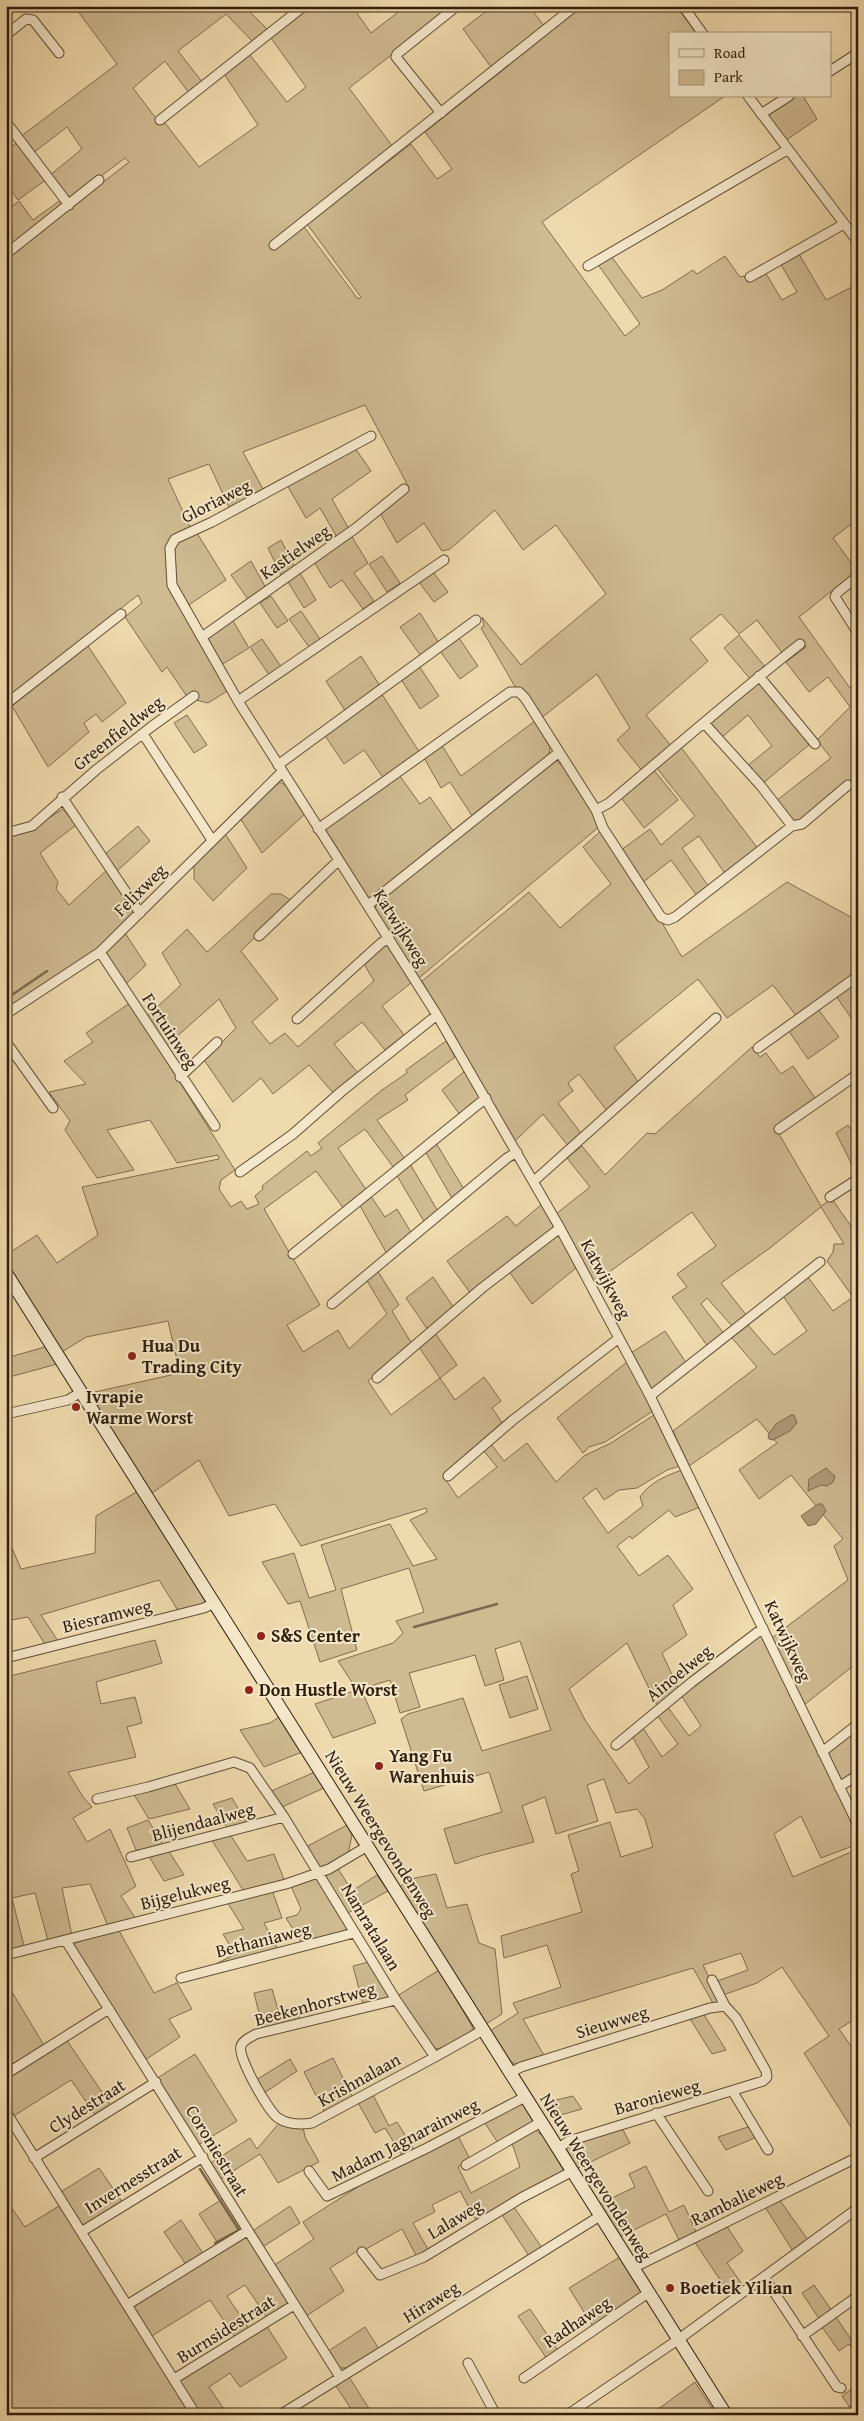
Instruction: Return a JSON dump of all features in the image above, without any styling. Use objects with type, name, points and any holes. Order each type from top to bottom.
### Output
[{"type":"street","points":[[160,120],[304,6]]},
{"type":"street","points":[[441,113],[396,57],[397,54],[457,6]]},
{"type":"street","points":[[274,245],[576,6]]},
{"type":"street","points":[[683,6],[702,32]]},
{"type":"street","points":[[853,6],[858,14]]},
{"type":"street","points":[[6,35],[26,19],[33,20],[59,53]]},
{"type":"street","points":[[832,69],[856,58]]},
{"type":"street","points":[[749,98],[858,242]]},
{"type":"street","points":[[760,114],[786,98]]},
{"type":"street","points":[[6,122],[69,204]]},
{"type":"street","points":[[588,266],[787,150]]},
{"type":"street","points":[[6,254],[99,180]]},
{"type":"street","points":[[750,277],[844,224]]},
{"type":"street","name":"Gloriaweg","points":[[280,768],[238,701],[172,585],[170,548],[175,539],[212,522],[371,436]]},
{"type":"street","name":"Kastielweg","points":[[202,637],[356,528],[404,489]]},
{"type":"street","points":[[238,701],[444,560]]},
{"type":"street","points":[[858,576],[837,593],[835,597],[858,633]]},
{"type":"street","points":[[6,704],[121,614]]},
{"type":"street","name":"Felixweg","points":[[6,1014],[100,952],[212,840],[280,768],[476,620]]},
{"type":"street","points":[[596,810],[609,803],[704,723],[721,706],[800,644]]},
{"type":"street","points":[[759,676],[816,744]]},
{"type":"street","points":[[318,829],[510,692],[518,692],[525,698],[558,753],[596,810],[603,828],[661,917],[668,920],[675,917],[792,826],[802,824],[848,784]]},
{"type":"street","name":"Greenfieldweg","points":[[6,834],[32,826],[62,797],[194,696]]},
{"type":"street","points":[[704,723],[761,786],[792,826]]},
{"type":"street","points":[[143,734],[212,840]]},
{"type":"street","points":[[368,905],[558,753]]},
{"type":"street","name":"Katwijkweg","points":[[280,768],[437,1016],[560,1228],[650,1396],[858,1825]]},
{"type":"street","points":[[62,797],[140,913]]},
{"type":"street","points":[[260,936],[339,860]]},
{"type":"street","points":[[297,1019],[380,943],[389,938]]},
{"type":"street","name":"Fortuinweg","points":[[100,952],[180,1077],[215,1126]]},
{"type":"street","points":[[758,1048],[858,976]]},
{"type":"street","points":[[240,1172],[293,1134],[398,1045],[437,1016]]},
{"type":"street","points":[[534,1181],[716,1018]]},
{"type":"street","points":[[6,1042],[53,1108]]},
{"type":"street","points":[[180,1077],[217,1042]]},
{"type":"street","points":[[779,1129],[858,1074]]},
{"type":"street","points":[[294,1254],[486,1098]]},
{"type":"street","points":[[332,1304],[507,1158],[517,1152]]},
{"type":"street","points":[[830,1197],[858,1179]]},
{"type":"street","points":[[378,1378],[482,1288],[560,1228]]},
{"type":"street","points":[[650,1396],[820,1262]]},
{"type":"street","name":"Nieuw Weergevondenweg","points":[[6,1273],[308,1749],[366,1847],[726,2415]]},
{"type":"street","points":[[448,1476],[513,1420],[619,1338]]},
{"type":"street","points":[[6,1414],[68,1400],[81,1392]]},
{"type":"street","name":"Biesramweg","points":[[6,1658],[204,1608],[214,1603]]},
{"type":"street","name":"Ainoelweg","points":[[616,1745],[692,1682],[763,1628]]},
{"type":"street","points":[[822,1752],[858,1724]]},
{"type":"street","name":"Namratalaan","points":[[96,1800],[148,1788],[234,1762],[250,1768],[284,1817],[396,2000],[435,2057]]},
{"type":"street","points":[[839,1787],[858,1775]]},
{"type":"street","name":"Blijendaalweg","points":[[131,1857],[284,1817]]},
{"type":"street","name":"Bijgelukweg","points":[[6,1955],[286,1884],[319,1873],[366,1847]]},
{"type":"street","name":"Bethaniaweg","points":[[181,1978],[354,1933]]},
{"type":"street","name":"Coroniestraat","points":[[66,1941],[340,2377]]},
{"type":"street","points":[[712,1980],[725,2006]]},
{"type":"street","name":"Beekenhorstweg","points":[[296,2125],[286,2123],[272,2113],[242,2059],[241,2046],[244,2042],[263,2032],[396,2000]]},
{"type":"street","name":"Sieuwweg","points":[[510,2073],[521,2067],[710,2008],[725,2006]]},
{"type":"street","name":"Baronieweg","points":[[557,2149],[569,2141],[656,2113],[733,2092],[763,2081],[767,2077],[766,2071],[736,2018],[725,2006]]},
{"type":"street","points":[[6,2074],[109,2009]]},
{"type":"street","points":[[435,2057],[483,2030]]},
{"type":"street","name":"Krishnalaan","points":[[296,2125],[319,2120],[435,2057]]},
{"type":"street","name":"Clydestraat","points":[[34,2158],[156,2082]]},
{"type":"street","points":[[733,2092],[768,2150]]},
{"type":"street","name":"Madam Jagnarainweg","points":[[309,2171],[327,2196],[428,2148],[524,2097]]},
{"type":"street","points":[[6,2112],[196,2415]]},
{"type":"street","points":[[656,2113],[708,2191]]},
{"type":"street","points":[[466,2165],[540,2122]]},
{"type":"street","name":"Invernesstraat","points":[[81,2232],[203,2157]]},
{"type":"street","name":"Rambalieweg","points":[[633,2268],[854,2159]]},
{"type":"street","name":"Lalaweg","points":[[362,2252],[380,2276],[424,2257],[521,2198],[572,2172]]},
{"type":"street","points":[[567,2415],[679,2339],[858,2208]]},
{"type":"street","name":"Hiraweg","points":[[280,2415],[600,2216]]},
{"type":"street","points":[[127,2305],[247,2231]]},
{"type":"street","points":[[764,2277],[837,2387],[841,2388]]},
{"type":"street","name":"Radhaweg","points":[[524,2378],[648,2293]]},
{"type":"street","points":[[802,2336],[858,2296]]},
{"type":"street","name":"Burnsidestraat","points":[[174,2379],[294,2306]]},
{"type":"street","points":[[468,2364],[496,2415]]},
{"type":"green space","points":[[74,6],[244,6],[269,31],[254,43],[226,14],[178,51],[203,83],[189,93],[165,61],[133,88],[161,125],[165,123],[199,167],[258,125],[224,74],[250,55],[287,102],[306,87],[271,38],[312,6],[352,6],[371,33],[406,6],[454,6],[349,88],[393,147],[270,245],[274,250],[304,227],[358,299],[361,297],[307,224],[411,144],[437,179],[452,169],[425,132],[583,6],[676,6],[696,32],[669,32],[669,98],[722,98],[542,222],[625,336],[640,324],[597,263],[611,256],[642,298],[662,290],[693,270],[697,274],[725,256],[740,277],[744,276],[748,281],[765,272],[782,300],[797,292],[780,263],[799,254],[826,300],[858,284],[858,519],[833,538],[857,571],[799,617],[850,688],[858,683],[858,786],[855,788],[849,781],[802,821],[793,823],[776,801],[831,758],[817,740],[850,707],[828,677],[809,692],[786,662],[806,647],[800,640],[783,654],[757,620],[739,634],[721,614],[690,639],[708,661],[646,715],[672,747],[643,772],[617,740],[630,728],[597,674],[540,719],[517,690],[481,628],[484,626],[482,617],[521,665],[606,594],[556,525],[523,550],[495,510],[450,549],[442,551],[424,523],[397,543],[381,515],[383,513],[381,509],[387,500],[407,484],[365,405],[243,452],[264,491],[230,509],[209,464],[168,479],[191,529],[166,549],[168,581],[229,690],[208,703],[188,698],[167,667],[162,672],[125,617],[142,603],[138,595],[6,698],[6,258],[129,162],[125,158],[68,201],[49,176],[82,149],[67,127],[33,153],[20,137],[117,64]]},
{"type":"green space","points":[[493,6],[529,6],[544,26],[491,67],[463,29]]},
{"type":"green space","points":[[793,98],[804,98],[817,119],[785,141],[769,117],[771,111]]},
{"type":"green space","points":[[19,141],[47,179],[18,200],[6,184],[6,151]]},
{"type":"green space","points":[[62,199],[64,203],[11,246],[6,247],[6,211],[19,201],[33,220]]},
{"type":"green space","points":[[355,448],[371,471],[332,499],[350,531],[338,539],[320,508],[306,518],[287,485]]},
{"type":"green space","points":[[197,533],[226,580],[187,606],[175,586],[172,548],[177,541]]},
{"type":"green space","points":[[352,537],[368,563],[354,573],[374,601],[363,609],[342,580],[330,588],[314,562]]},
{"type":"green space","points":[[281,540],[296,570],[283,579],[268,548]]},
{"type":"green space","points":[[382,556],[400,583],[387,592],[369,564]]},
{"type":"green space","points":[[251,561],[267,590],[250,602],[231,575]]},
{"type":"green space","points":[[433,572],[448,592],[434,602],[419,582]]},
{"type":"green space","points":[[300,573],[316,600],[304,608],[288,582]]},
{"type":"green space","points":[[271,596],[288,621],[277,628],[260,603]]},
{"type":"green space","points":[[301,611],[320,639],[309,647],[289,619]]},
{"type":"green space","points":[[420,613],[439,643],[421,656],[400,627]]},
{"type":"green space","points":[[233,621],[249,648],[221,665],[207,638]]},
{"type":"green space","points":[[739,635],[766,668],[751,680],[724,648]]},
{"type":"green space","points":[[459,638],[478,666],[460,679],[440,651]]},
{"type":"green space","points":[[262,639],[282,668],[270,676],[250,647]]},
{"type":"green space","points":[[88,646],[126,703],[102,722],[96,714],[84,723],[89,732],[48,767],[12,706]]},
{"type":"green space","points":[[361,656],[380,686],[346,712],[326,681]]},
{"type":"green space","points":[[419,666],[439,696],[420,709],[401,679]]},
{"type":"green space","points":[[758,681],[810,744],[762,784],[747,766],[772,746],[748,715],[721,738],[708,723]]},
{"type":"green space","points":[[381,693],[420,753],[384,779],[364,750],[344,764],[324,734]]},
{"type":"green space","points":[[187,715],[207,745],[194,753],[174,723]]},
{"type":"green space","points":[[535,721],[550,747],[549,756],[474,819],[450,782],[441,788],[423,756],[441,744],[461,776]]},
{"type":"green space","points":[[680,746],[759,850],[726,875],[699,836],[682,848],[709,887],[697,896],[671,860],[642,883],[621,850],[650,829],[661,845],[695,816],[656,767]]},
{"type":"green space","points":[[556,761],[568,772],[593,811],[600,826],[419,978],[377,912],[375,908],[377,903]]},
{"type":"green space","points":[[653,769],[678,800],[644,828],[620,796]]},
{"type":"green space","points":[[399,775],[420,804],[430,797],[455,834],[369,899],[325,829]]},
{"type":"green space","points":[[280,782],[288,787],[305,814],[262,853],[240,818]]},
{"type":"green space","points":[[63,809],[76,825],[40,853],[58,882],[56,889],[69,905],[107,870],[134,913],[101,946],[6,1012],[6,837],[28,831]]},
{"type":"green space","points":[[138,826],[150,841],[116,872],[104,855]]},
{"type":"green space","points":[[602,830],[648,899],[682,957],[787,882],[858,921],[858,973],[797,1017],[773,985],[727,1018],[698,979],[614,1047],[639,1083],[607,1111],[579,1074],[568,1083],[573,1091],[558,1103],[583,1136],[569,1147],[543,1114],[515,1141],[422,981],[529,892],[560,928],[611,884],[583,847]]},
{"type":"green space","points":[[224,832],[247,868],[213,901],[194,879],[194,863]]},
{"type":"green space","points":[[271,894],[281,894],[292,901],[241,951],[278,999],[252,1022],[270,1044],[285,1033],[298,1047],[374,981],[364,964],[386,943],[411,983],[382,1006],[404,1035],[385,1050],[362,1022],[334,1044],[358,1073],[334,1094],[309,1065],[273,1094],[261,1078],[233,1102],[204,1060],[236,1028],[219,999],[165,1047],[146,1017],[181,985],[162,953],[187,929],[207,952]]},
{"type":"green space","points":[[125,933],[146,965],[125,985],[105,954]]},
{"type":"green space","points":[[852,985],[858,993],[856,1025],[836,996]]},
{"type":"green space","points":[[130,1003],[235,1170],[221,1180],[219,1189],[231,1207],[241,1201],[247,1209],[259,1204],[255,1196],[263,1189],[262,1186],[307,1151],[311,1156],[322,1148],[318,1143],[382,1090],[407,1073],[406,1070],[446,1041],[455,1057],[405,1095],[408,1100],[377,1120],[405,1159],[394,1168],[365,1129],[338,1148],[367,1191],[344,1209],[316,1171],[264,1209],[320,1305],[287,1325],[303,1352],[338,1330],[349,1349],[387,1314],[366,1279],[377,1270],[399,1305],[392,1311],[412,1344],[368,1381],[391,1415],[440,1378],[455,1400],[484,1377],[501,1401],[492,1408],[505,1427],[444,1477],[458,1498],[497,1467],[483,1450],[491,1444],[504,1461],[527,1443],[556,1482],[584,1456],[611,1443],[654,1415],[680,1466],[667,1470],[637,1488],[619,1490],[604,1500],[596,1488],[583,1498],[608,1533],[643,1506],[640,1497],[648,1488],[664,1477],[682,1470],[700,1507],[675,1517],[669,1510],[632,1539],[630,1536],[617,1546],[639,1576],[668,1555],[693,1589],[673,1605],[687,1635],[662,1653],[679,1690],[658,1707],[627,1643],[569,1689],[585,1720],[629,1784],[649,1767],[632,1736],[643,1728],[662,1757],[678,1744],[657,1715],[667,1706],[689,1736],[701,1726],[681,1695],[760,1635],[763,1638],[858,1833],[858,1844],[821,1858],[801,1816],[774,1834],[793,1877],[858,1849],[858,2017],[839,2029],[858,2056],[858,2138],[804,2053],[829,2036],[782,1967],[757,1983],[723,1995],[717,1981],[748,1970],[741,1953],[703,1965],[721,2002],[714,2005],[693,1968],[523,2019],[545,2057],[519,2064],[509,2062],[490,2031],[518,2013],[513,2003],[561,1987],[547,1945],[504,1958],[501,1936],[582,1912],[571,1874],[579,1871],[568,1835],[610,1822],[621,1857],[653,1847],[645,1819],[637,1809],[616,1813],[604,1779],[587,1785],[598,1821],[556,1834],[545,1797],[522,1806],[534,1842],[455,1864],[444,1829],[502,1812],[489,1772],[424,1791],[401,1719],[408,1714],[463,1698],[482,1751],[551,1730],[520,1641],[495,1649],[504,1680],[485,1686],[475,1655],[409,1673],[420,1707],[400,1713],[390,1680],[361,1689],[376,1723],[333,1738],[315,1704],[357,1690],[338,1661],[393,1643],[403,1633],[396,1621],[424,1612],[409,1568],[341,1589],[357,1650],[320,1662],[300,1601],[288,1604],[262,1562],[294,1553],[309,1598],[336,1590],[321,1545],[390,1524],[413,1566],[437,1559],[410,1520],[427,1512],[426,1508],[301,1546],[275,1504],[229,1516],[199,1460],[152,1493],[89,1396],[95,1392],[180,1373],[168,1321],[86,1337],[62,1352],[6,1265],[6,1255],[37,1235],[57,1263],[98,1235],[82,1187],[219,1159],[218,1155],[177,1163],[150,1120],[107,1130],[134,1170],[97,1178],[65,1130],[70,1121],[49,1092],[86,1084],[64,1061],[93,1042],[86,1033]]},
{"type":"green space","points":[[818,1009],[839,1037],[808,1059],[788,1030]]},
{"type":"green space","points":[[752,1047],[760,1057],[766,1053],[781,1074],[793,1066],[817,1101],[776,1129],[821,1206],[832,1199],[858,1236],[858,1662],[804,1705],[772,1638],[848,1580],[834,1546],[843,1539],[791,1475],[759,1499],[739,1470],[777,1443],[757,1419],[689,1466],[673,1431],[757,1367],[731,1337],[747,1324],[774,1355],[807,1331],[783,1296],[808,1277],[833,1311],[853,1297],[827,1261],[833,1252],[834,1244],[844,1244],[821,1207],[770,1248],[721,1283],[747,1316],[733,1327],[707,1298],[701,1304],[725,1335],[709,1348],[672,1297],[687,1287],[677,1274],[716,1246],[692,1212],[594,1283],[556,1214],[590,1187],[567,1158],[582,1146],[605,1175],[647,1133],[655,1134]]},
{"type":"green space","points":[[465,1071],[480,1098],[460,1115],[442,1090]]},
{"type":"green space","points":[[848,1125],[858,1139],[857,1175],[836,1133]]},
{"type":"green space","points":[[436,1143],[465,1191],[453,1200],[425,1151]]},
{"type":"green space","points":[[410,1164],[439,1213],[425,1223],[396,1174]]},
{"type":"green space","points":[[370,1195],[385,1217],[397,1209],[412,1234],[387,1254],[359,1204]]},
{"type":"green space","points":[[542,1204],[553,1224],[553,1229],[471,1294],[447,1261],[507,1216],[516,1226]]},
{"type":"green space","points":[[558,1234],[576,1268],[532,1304],[508,1270]]},
{"type":"green space","points":[[433,1277],[454,1308],[428,1330],[406,1298]]},
{"type":"green space","points":[[665,1331],[687,1364],[652,1390],[631,1353]]},
{"type":"green space","points":[[435,1333],[457,1365],[440,1378],[419,1347]]},
{"type":"green space","points":[[45,1347],[57,1364],[6,1378],[6,1358]]},
{"type":"green space","points":[[627,1362],[653,1411],[605,1442],[589,1447],[583,1453],[557,1418]]},
{"type":"green space","points":[[138,1491],[205,1599],[204,1604],[179,1612],[159,1580],[41,1615],[58,1641],[45,1644],[28,1617],[6,1621],[6,1534],[21,1569],[95,1553],[96,1516]]},
{"type":"green space","points":[[155,1640],[162,1663],[96,1682],[101,1704],[135,1697],[142,1723],[127,1727],[136,1757],[68,1772],[83,1797],[92,1807],[73,1818],[87,1842],[110,1829],[136,1886],[121,1896],[136,1919],[108,1926],[90,1884],[62,1888],[72,1936],[48,1941],[35,1893],[12,1898],[24,1946],[6,1951],[6,1677]]},
{"type":"green space","points":[[527,1676],[538,1709],[510,1718],[499,1685]]},
{"type":"green space","points":[[279,1717],[302,1752],[264,1767],[240,1730],[270,1723]]},
{"type":"green space","points":[[858,1728],[858,1772],[842,1782],[828,1753]]},
{"type":"green space","points":[[315,1772],[324,1788],[280,1808],[269,1792]]},
{"type":"green space","points":[[174,1782],[190,1809],[149,1819],[133,1793]]},
{"type":"green space","points":[[232,1798],[248,1825],[229,1831],[213,1804]]},
{"type":"green space","points":[[148,1820],[165,1847],[147,1851],[136,1850],[127,1828]]},
{"type":"green space","points":[[347,1825],[352,1835],[348,1854],[322,1868],[318,1866],[306,1847]]},
{"type":"green space","points":[[230,1834],[247,1861],[274,1854],[285,1882],[245,1893],[211,1839]]},
{"type":"green space","points":[[168,1850],[184,1875],[164,1881],[148,1855]]},
{"type":"green space","points":[[337,1867],[352,1891],[377,1875],[388,1891],[346,1914],[326,1878],[327,1874]]},
{"type":"green space","points":[[436,1874],[447,1908],[467,1904],[479,1943],[495,1949],[502,2014],[486,2024],[399,1887],[410,1879]]},
{"type":"green space","points":[[317,1877],[348,1929],[303,1945],[286,1918],[297,1915],[301,1909],[291,1886]]},
{"type":"green space","points":[[272,1890],[282,1918],[264,1923],[278,1950],[223,1965],[216,1964],[235,1954],[223,1934],[244,1929],[227,1902]]},
{"type":"green space","points":[[118,1929],[154,1993],[177,1983],[192,2009],[169,2019],[180,2037],[145,2060],[72,1944]]},
{"type":"green space","points":[[369,1962],[389,1995],[387,1999],[363,2004],[353,1966]]},
{"type":"green space","points":[[439,1970],[473,2028],[469,2035],[438,2049],[431,2047],[397,1996]]},
{"type":"green space","points":[[6,1982],[45,2047],[6,2072]]},
{"type":"green space","points":[[272,1989],[280,2016],[298,2012],[300,2020],[263,2029],[254,1993]]},
{"type":"green space","points":[[703,2013],[726,2050],[712,2054],[689,2017]]},
{"type":"green space","points":[[66,2039],[112,2107],[96,2116],[71,2080],[12,2117],[6,2108],[6,2076]]},
{"type":"green space","points":[[195,2054],[237,2121],[198,2145],[156,2079]]},
{"type":"green space","points":[[333,2058],[353,2098],[325,2113],[304,2072]]},
{"type":"green space","points":[[290,2059],[297,2071],[264,2093],[256,2080]]},
{"type":"green space","points":[[372,2093],[389,2126],[397,2122],[415,2151],[403,2157],[385,2128],[375,2133],[357,2101]]},
{"type":"green space","points":[[573,2096],[582,2109],[553,2117],[544,2103]]},
{"type":"green space","points":[[522,2103],[534,2123],[498,2143],[485,2123]]},
{"type":"green space","points":[[280,2122],[303,2127],[305,2137],[319,2162],[278,2183],[260,2154],[219,2180],[209,2164],[250,2138],[257,2149]]},
{"type":"green space","points":[[751,2126],[757,2137],[726,2150],[718,2137]]},
{"type":"green space","points":[[622,2128],[630,2143],[576,2169],[565,2150],[567,2147]]},
{"type":"green space","points":[[534,2129],[544,2137],[565,2173],[477,2222],[460,2191],[432,2205],[435,2212],[413,2223],[429,2251],[417,2257],[402,2229],[366,2249],[362,2248],[330,2268],[344,2291],[305,2317],[273,2266],[314,2239],[303,2222],[370,2179],[458,2136],[470,2159],[458,2167],[471,2193],[520,2167],[512,2143]]},
{"type":"green space","points":[[646,2166],[669,2212],[684,2205],[697,2234],[680,2242],[666,2214],[620,2237],[599,2204],[635,2187],[629,2174]]},
{"type":"green space","points":[[99,2168],[123,2203],[82,2226],[59,2193]]},
{"type":"green space","points":[[224,2198],[242,2230],[219,2245],[199,2214]]},
{"type":"green space","points":[[779,2199],[808,2240],[793,2251],[765,2207]]},
{"type":"green space","points":[[6,2200],[25,2227],[62,2204],[194,2415],[6,2415]]},
{"type":"green space","points":[[290,2206],[300,2223],[261,2248],[251,2232]]},
{"type":"green space","points":[[514,2207],[542,2248],[529,2256],[502,2215]]},
{"type":"green space","points":[[181,2220],[204,2255],[187,2266],[164,2232]]},
{"type":"green space","points":[[726,2225],[743,2251],[727,2263],[744,2287],[731,2296],[694,2241]]},
{"type":"green space","points":[[244,2237],[249,2240],[287,2299],[288,2305],[268,2319],[245,2285],[227,2296],[250,2330],[236,2339],[210,2300],[150,2337],[132,2305]]},
{"type":"green space","points":[[620,2257],[642,2292],[594,2328],[569,2288]]},
{"type":"green space","points":[[814,2285],[832,2311],[820,2320],[802,2293]]},
{"type":"green space","points":[[530,2309],[559,2352],[547,2359],[518,2316]]},
{"type":"green space","points":[[836,2317],[852,2341],[858,2338],[858,2356],[849,2344],[839,2351],[822,2327]]},
{"type":"green space","points":[[266,2325],[287,2358],[240,2387],[230,2373],[209,2387],[228,2415],[199,2415],[180,2383],[181,2379]]},
{"type":"green space","points":[[365,2327],[379,2349],[347,2368],[338,2368],[327,2352]]},
{"type":"green space","points":[[349,2377],[370,2410],[364,2415],[355,2415],[336,2386]]},
{"type":"green space","points":[[695,2382],[715,2413],[650,2415]]},
{"type":"green space","points":[[858,2384],[858,2415],[855,2415],[842,2396]]},
{"type":"shaded area","points":[[794,1415],[797,1423],[790,1431],[773,1440],[769,1439],[768,1435],[776,1424]]},
{"type":"shaded area","points":[[826,1468],[835,1476],[833,1482],[827,1486],[821,1485],[808,1491],[809,1479]]},
{"type":"shaded area","points":[[818,1504],[822,1504],[826,1511],[816,1524],[808,1526],[801,1516]]},
{"type":"waterway","points":[[6,999],[47,971]]},
{"type":"waterway","points":[[414,1627],[497,1604]]},
{"type":"waterway","points":[[200,2169],[239,2230],[215,2243]]},
{"type":"place","name":"Hua Du Trading City","points":[[132,1356]]},
{"type":"place","name":"Ivrapie Warme Worst","points":[[76,1407]]},
{"type":"place","name":"S&S Center","points":[[261,1636]]},
{"type":"place","name":"Don Hustle Worst","points":[[249,1690]]},
{"type":"place","name":"Yang Fu Warenhuis","points":[[379,1766]]},
{"type":"place","name":"Boetiek Yilian","points":[[670,2288]]}]
